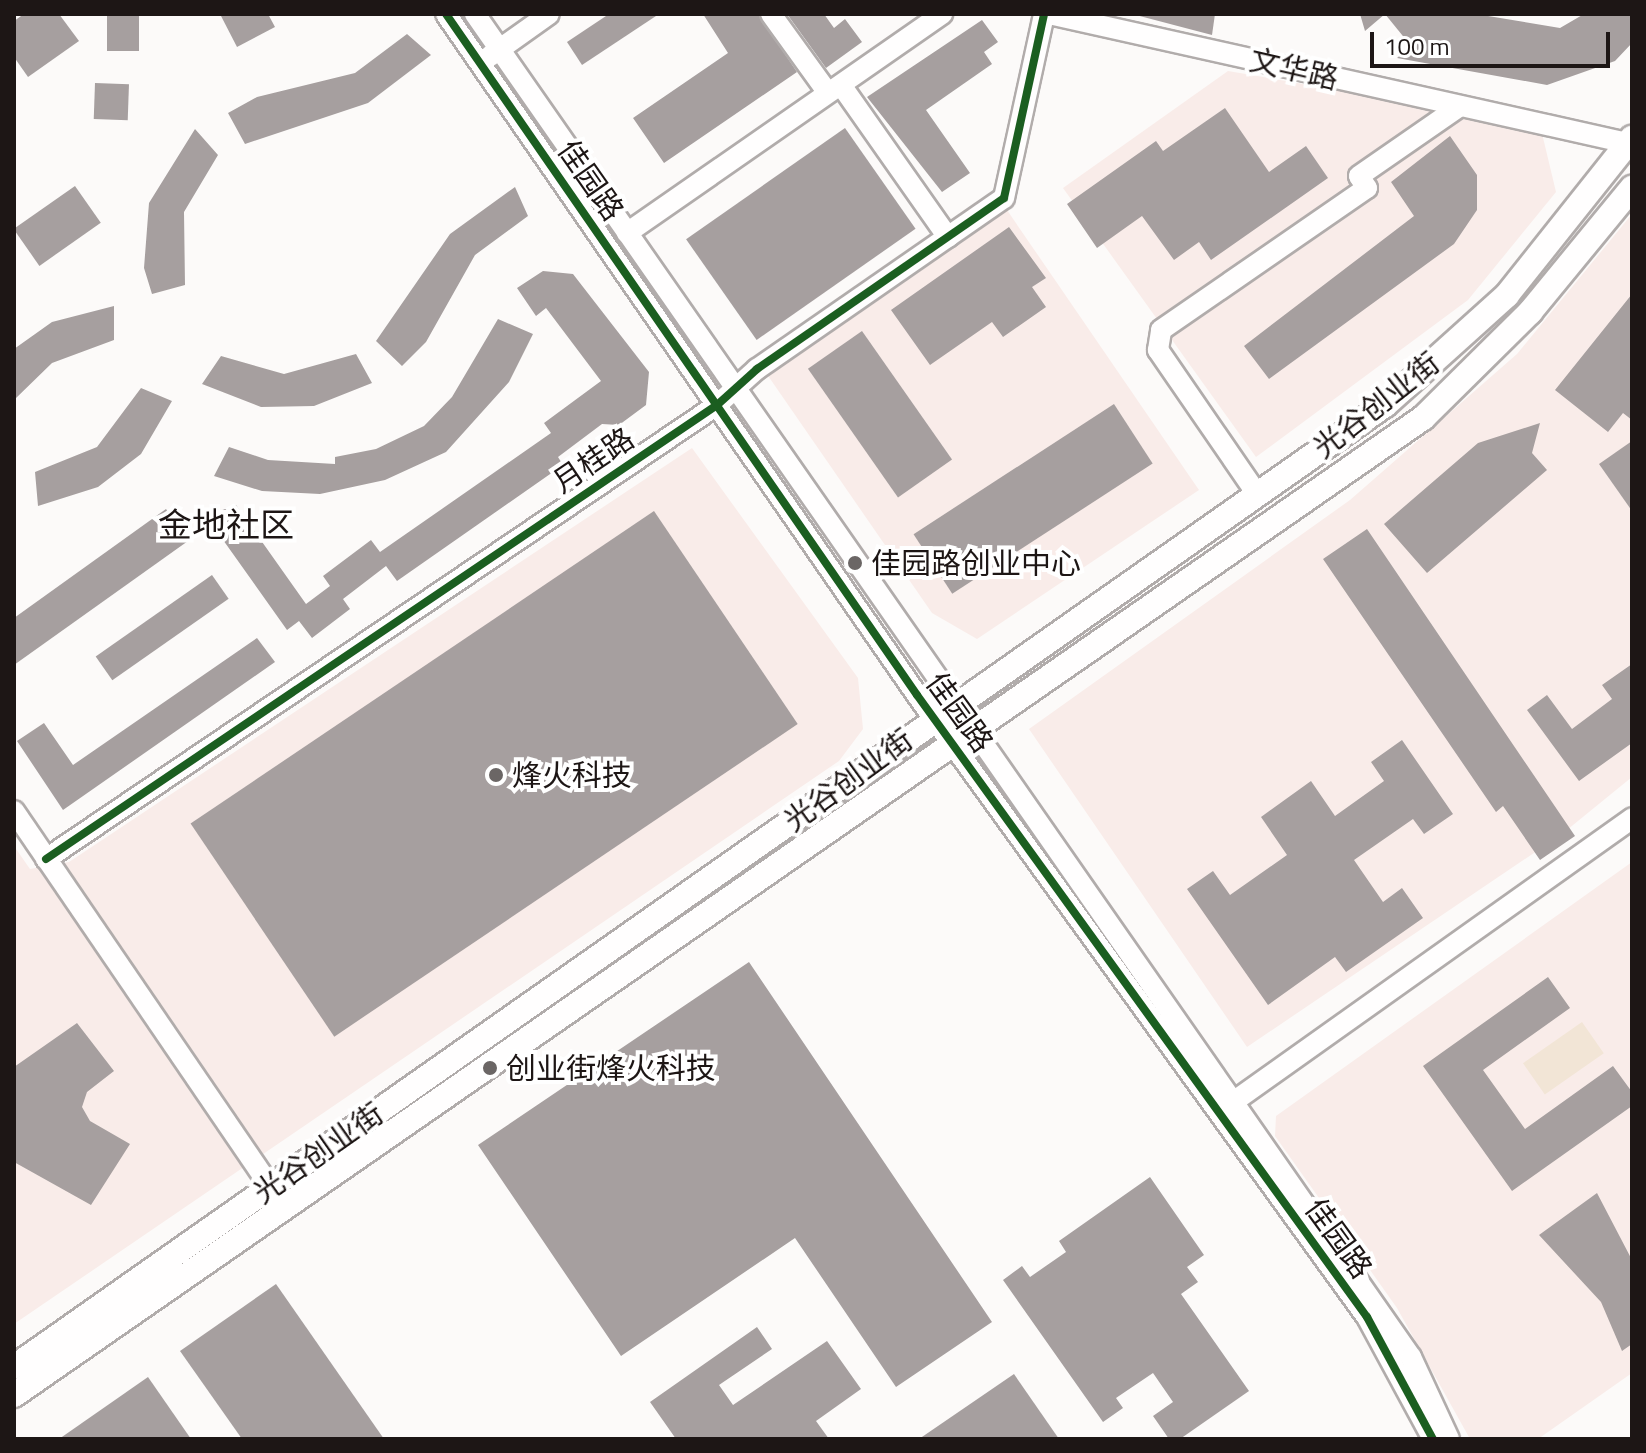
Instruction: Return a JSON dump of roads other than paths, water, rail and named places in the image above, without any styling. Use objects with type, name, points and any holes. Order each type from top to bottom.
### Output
[{"type":"main road","name":"光谷创业街","points":[[14,1367],[955,703],[1385,405],[1507,295],[1631,142]]},
{"type":"main road","name":"光谷创业街","points":[[14,1395],[957,748],[976,731],[1423,418],[1530,312],[1632,188]]},
{"type":"street","name":"佳园路","points":[[446,14],[934,718],[1367,1317],[1433,1439]]},
{"type":"street","name":"佳园路","points":[[475,14],[1411,1357],[1449,1439]]},
{"type":"street","points":[[480,63],[549,14]]},
{"type":"street","points":[[771,14],[834,89],[948,237]]},
{"type":"street","points":[[627,233],[942,14]]},
{"type":"street","name":"文华路","points":[[1047,14],[1631,142]]},
{"type":"street","name":"月桂路","points":[[46,859],[736,392],[757,369],[1004,198],[1047,14]]},
{"type":"street","points":[[1257,494],[1158,350],[1161,330],[1367,188],[1359,176],[1460,106]]},
{"type":"street","points":[[14,811],[284,1210]]},
{"type":"street","points":[[1233,1102],[1632,818]]},
{"type":"place","name":"佳园路创业中心","points":[[855,563]]},
{"type":"place","name":"烽火科技","points":[[496,775]]},
{"type":"place","name":"创业街烽火科技","points":[[490,1068]]},
{"type":"district","name":"金地社区","points":[[226,525]]}]
